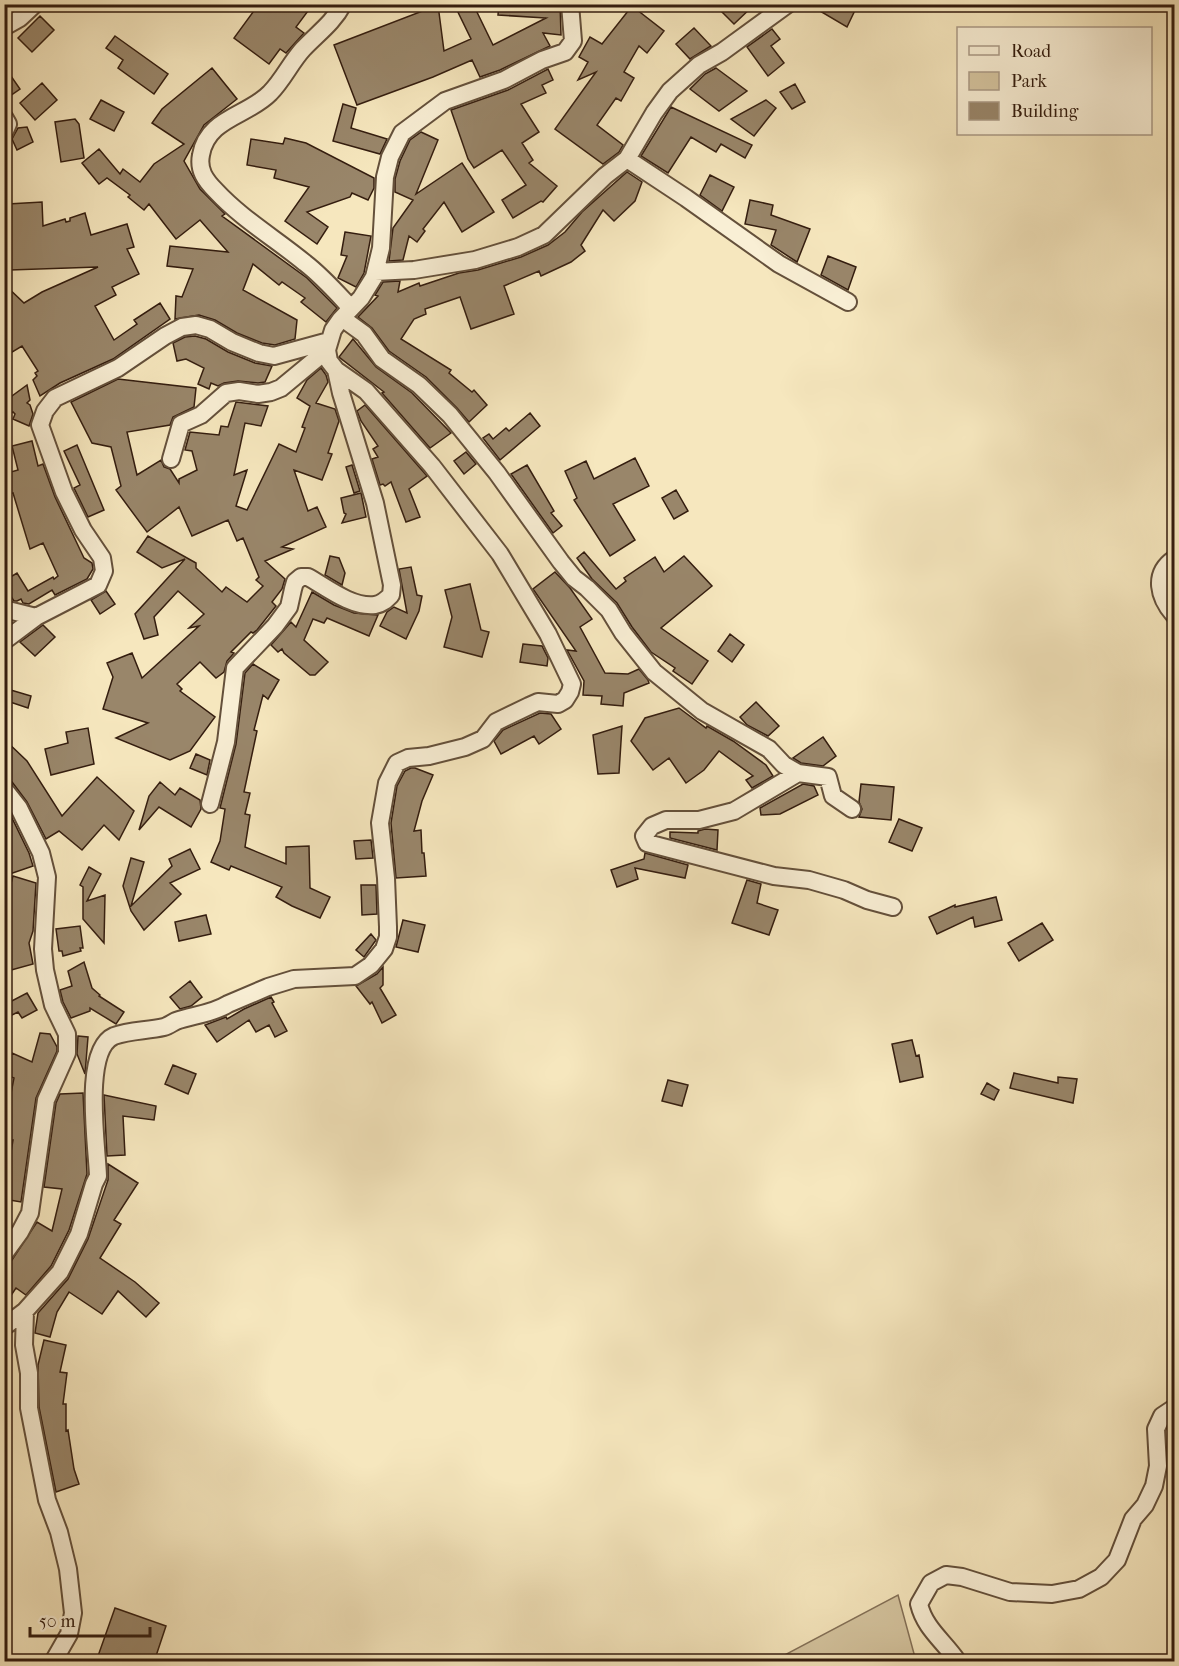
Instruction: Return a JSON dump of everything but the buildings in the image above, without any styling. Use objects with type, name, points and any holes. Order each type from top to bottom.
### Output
[{"type":"street","points":[[4,27],[20,18],[35,4]]},
{"type":"street","points":[[343,4],[329,24],[290,64],[270,94],[224,121],[210,134],[202,147],[200,163],[203,176],[237,210],[307,264],[382,358],[419,385],[450,415],[497,473],[561,562],[574,578],[609,610],[623,633],[654,672],[702,711],[769,749],[784,765],[798,773],[828,777],[833,796],[852,809]]},
{"type":"street","points":[[4,1327],[26,1311],[60,1272],[79,1234],[98,1176],[94,1090],[97,1059],[106,1041],[124,1033],[164,1027],[220,1009],[268,987],[294,979],[355,975],[371,965],[384,949],[388,938],[386,878],[380,823],[387,783],[397,763],[408,758],[429,756],[465,747],[483,739],[496,722],[538,702],[558,704],[565,700],[570,692],[572,684],[569,674],[500,554],[432,466],[382,408],[366,391],[336,370],[329,361],[328,346],[333,330],[369,288],[375,273],[381,248],[385,177],[390,157],[402,133],[445,101],[504,80],[542,60],[565,52],[573,41],[570,4]]},
{"type":"street","points":[[375,273],[475,261],[544,235],[605,176],[627,159],[670,91],[699,65],[722,52],[788,4]]},
{"type":"street","points":[[4,117],[8,124],[4,133]]},
{"type":"street","points":[[627,159],[779,264],[848,302]]},
{"type":"street","points":[[4,641],[36,617],[98,585],[104,571],[102,558],[82,530],[64,492],[40,425],[45,411],[55,398],[118,368],[182,327],[196,325],[210,329],[232,342],[259,353],[274,356],[328,346]]},
{"type":"street","points":[[171,459],[181,424],[201,415],[226,393],[271,392],[281,388],[328,346]]},
{"type":"street","points":[[210,804],[226,742],[235,668],[275,626],[289,607],[295,582],[301,577],[308,577],[355,603],[374,605],[384,602],[391,595],[392,585],[375,503],[336,370]]},
{"type":"street","points":[[1174,559],[1159,581],[1160,594],[1174,615]]},
{"type":"street","points":[[4,609],[36,617]]},
{"type":"street","points":[[798,773],[734,811],[699,820],[666,820],[652,826],[644,836],[647,843],[774,876],[809,880],[893,907]]},
{"type":"street","points":[[4,789],[19,808],[41,853],[47,877],[43,949],[45,970],[53,1005],[67,1034],[67,1053],[46,1100],[30,1213],[4,1254]]},
{"type":"street","points":[[26,1311],[24,1345],[29,1372],[29,1408],[46,1500],[59,1532],[68,1569],[73,1613],[69,1634],[53,1662]]},
{"type":"street","points":[[958,1662],[930,1630],[922,1617],[919,1604],[931,1583],[946,1575],[962,1577],[1010,1592],[1052,1594],[1079,1589],[1101,1577],[1117,1560],[1133,1519],[1145,1506],[1154,1486],[1158,1466],[1156,1429],[1162,1416],[1174,1408]]},
{"type":"green space","points":[[898,1595],[916,1661],[778,1661],[777,1659]]}]
